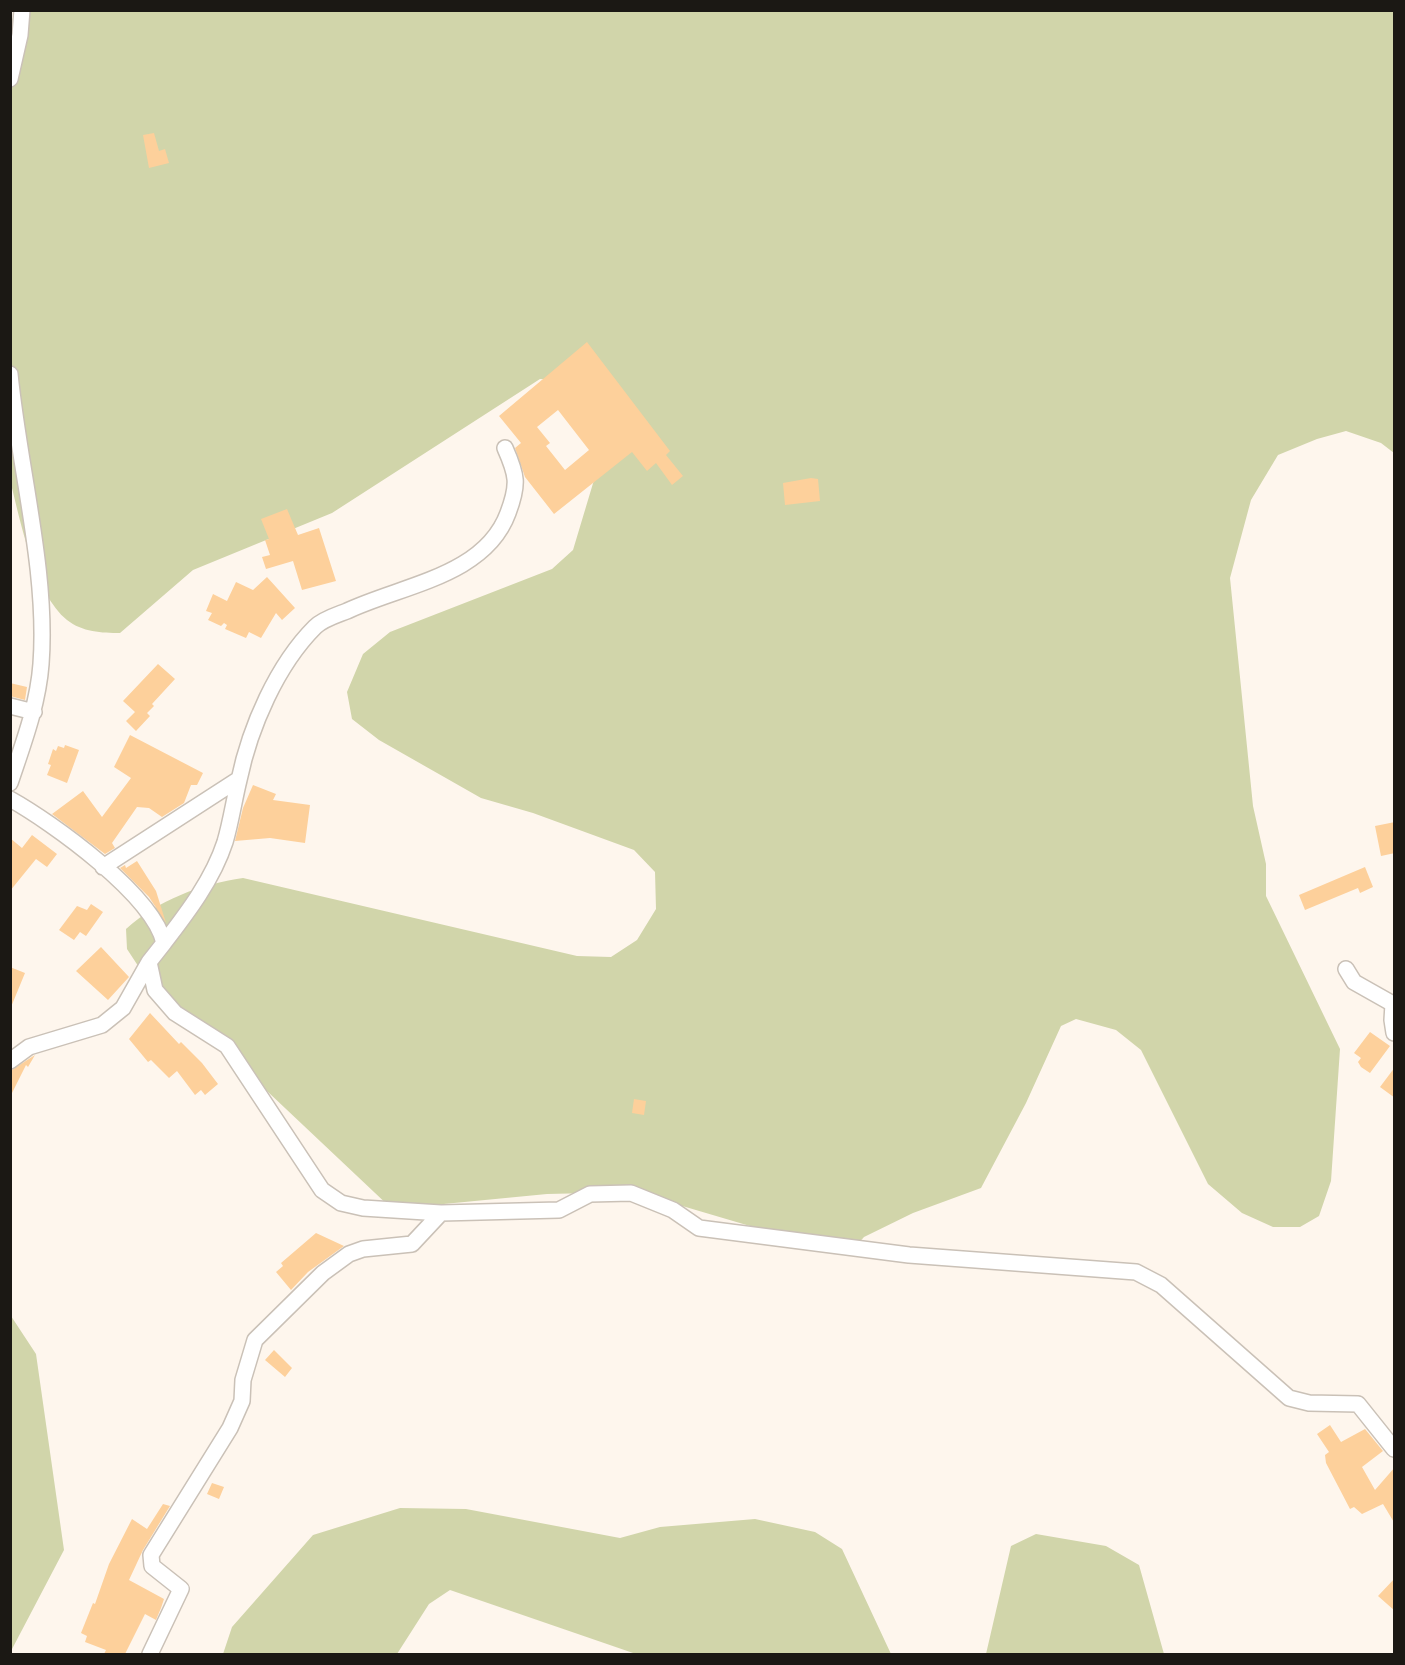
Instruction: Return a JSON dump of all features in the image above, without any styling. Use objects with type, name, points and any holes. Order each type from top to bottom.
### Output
[{"type":"street","points":[[10,79],[20,35],[22,10]]},
{"type":"street","points":[[10,374],[42,615],[41,663],[34,712],[10,783]]},
{"type":"street","points":[[10,1061],[28,1047],[102,1025],[123,1008],[149,962],[194,905],[224,844],[239,779],[256,726],[295,650],[317,625],[372,599],[463,565],[487,548],[503,527],[516,490],[516,472],[505,448]]},
{"type":"street","points":[[10,706],[34,712]]},
{"type":"street","points":[[103,867],[239,779]]},
{"type":"street","points":[[10,799],[41,816],[130,889],[161,929],[164,943]]},
{"type":"street","points":[[149,962],[155,990],[175,1013],[227,1046],[322,1190],[341,1203],[363,1208],[441,1213],[559,1210],[590,1194],[631,1192],[673,1210],[699,1228],[909,1255],[1136,1272],[1161,1285],[1289,1398],[1309,1403],[1358,1404],[1395,1449]]},
{"type":"street","points":[[1346,969],[1354,982],[1393,1004],[1392,1020],[1395,1033]]},
{"type":"street","points":[[150,1654],[181,1589],[152,1566],[151,1555],[230,1428],[242,1401],[243,1380],[255,1340],[323,1273],[349,1254],[363,1249],[412,1244],[441,1213]]},
{"type":"green space","points":[[16,10],[1394,11],[1394,453],[1381,443],[1346,431],[1317,439],[1278,455],[1251,500],[1230,578],[1253,806],[1266,864],[1266,896],[1340,1049],[1331,1181],[1319,1216],[1300,1227],[1273,1227],[1242,1213],[1208,1184],[1141,1050],[1116,1030],[1076,1019],[1061,1026],[1026,1103],[981,1188],[913,1213],[864,1237],[848,1255],[635,1192],[547,1194],[392,1209],[144,975],[127,949],[126,929],[152,910],[181,895],[212,884],[243,878],[577,956],[611,957],[637,940],[656,909],[655,872],[634,850],[533,813],[481,798],[379,740],[352,719],[347,692],[363,654],[390,632],[552,569],[573,550],[597,470],[568,381],[540,379],[332,513],[193,570],[120,633],[86,629],[67,620],[46,593],[38,576],[11,484],[10,25]]},
{"type":"green space","points":[[11,1316],[36,1354],[64,1550],[11,1651]]},
{"type":"green space","points":[[400,1508],[466,1509],[620,1538],[660,1527],[755,1519],[815,1532],[842,1549],[891,1654],[636,1654],[450,1590],[429,1604],[397,1654],[223,1654],[232,1627],[313,1535]]},
{"type":"green space","points":[[1036,1534],[1106,1546],[1139,1565],[1164,1654],[986,1654],[1011,1546]]},
{"type":"building","points":[[154,133],[159,151],[165,149],[169,163],[149,168],[143,135]]},
{"type":"building","points":[[587,342],[670,451],[666,455],[683,476],[672,485],[656,463],[647,471],[632,452],[554,514],[525,477],[515,448],[521,443],[499,416]],"holes":[[[558,410],[589,450],[565,470],[546,446],[550,443],[537,427]]]},
{"type":"building","points":[[818,479],[820,501],[785,505],[783,483]]},
{"type":"building","points":[[287,509],[298,535],[319,528],[336,581],[302,590],[293,561],[266,569],[262,557],[270,555],[265,540],[269,539],[261,519]]},
{"type":"building","points":[[267,577],[295,608],[282,620],[276,613],[261,638],[249,632],[246,638],[225,629],[227,625],[224,623],[221,626],[208,620],[212,613],[206,611],[213,594],[227,601],[236,582],[253,590]]},
{"type":"building","points":[[158,664],[175,679],[152,704],[154,706],[147,713],[150,716],[136,731],[126,721],[135,712],[123,701]]},
{"type":"building","points":[[10,683],[27,687],[25,700],[10,696]]},
{"type":"building","points":[[130,735],[203,773],[197,785],[191,785],[184,803],[162,817],[149,808],[137,807],[112,843],[115,848],[105,854],[52,814],[83,791],[102,817],[131,778],[114,767]]},
{"type":"building","points":[[65,745],[79,750],[67,783],[47,775],[53,749],[56,751],[58,746],[64,748]]},
{"type":"building","points":[[253,785],[276,794],[273,800],[310,805],[305,843],[270,838],[235,841],[243,808]]},
{"type":"building","points":[[1395,822],[1395,853],[1381,856],[1375,826]]},
{"type":"building","points":[[32,835],[57,854],[47,867],[36,859],[10,891],[10,838],[22,848]]},
{"type":"building","points":[[137,861],[156,891],[166,923],[149,897],[120,868],[125,865],[126,868]]},
{"type":"building","points":[[1365,867],[1373,887],[1360,893],[1358,888],[1305,910],[1299,895]]},
{"type":"building","points":[[91,904],[103,912],[86,936],[80,932],[74,940],[59,930],[77,906],[87,910]]},
{"type":"building","points":[[101,947],[129,977],[108,1000],[76,971]]},
{"type":"building","points":[[10,967],[25,973],[11,1007],[10,1007]]},
{"type":"building","points":[[150,1013],[179,1044],[181,1042],[202,1063],[218,1084],[205,1095],[201,1090],[195,1095],[177,1071],[169,1078],[151,1060],[148,1062],[129,1039]]},
{"type":"building","points":[[1370,1032],[1390,1046],[1370,1073],[1361,1067],[1358,1062],[1361,1058],[1354,1053]]},
{"type":"building","points":[[35,1055],[28,1067],[26,1065],[10,1097],[10,1071]]},
{"type":"building","points":[[1395,1067],[1395,1098],[1380,1087]]},
{"type":"building","points":[[634,1099],[646,1101],[644,1115],[632,1113]]},
{"type":"building","points":[[316,1233],[344,1246],[308,1272],[291,1290],[276,1272],[283,1266],[281,1263]]},
{"type":"building","points":[[274,1350],[292,1368],[285,1377],[265,1360]]},
{"type":"building","points":[[1330,1425],[1341,1442],[1365,1429],[1383,1451],[1362,1467],[1375,1490],[1395,1467],[1395,1524],[1383,1504],[1362,1514],[1354,1507],[1350,1509],[1326,1463],[1325,1455],[1329,1452],[1317,1434]]},
{"type":"building","points":[[212,1483],[224,1487],[219,1499],[207,1494]]},
{"type":"building","points":[[163,1504],[170,1506],[143,1550],[129,1580],[164,1599],[161,1608],[156,1620],[145,1614],[125,1654],[104,1654],[106,1650],[85,1642],[87,1636],[81,1633],[93,1603],[95,1604],[109,1564],[132,1519],[147,1529]]},
{"type":"building","points":[[1395,1578],[1395,1611],[1378,1596]]}]
